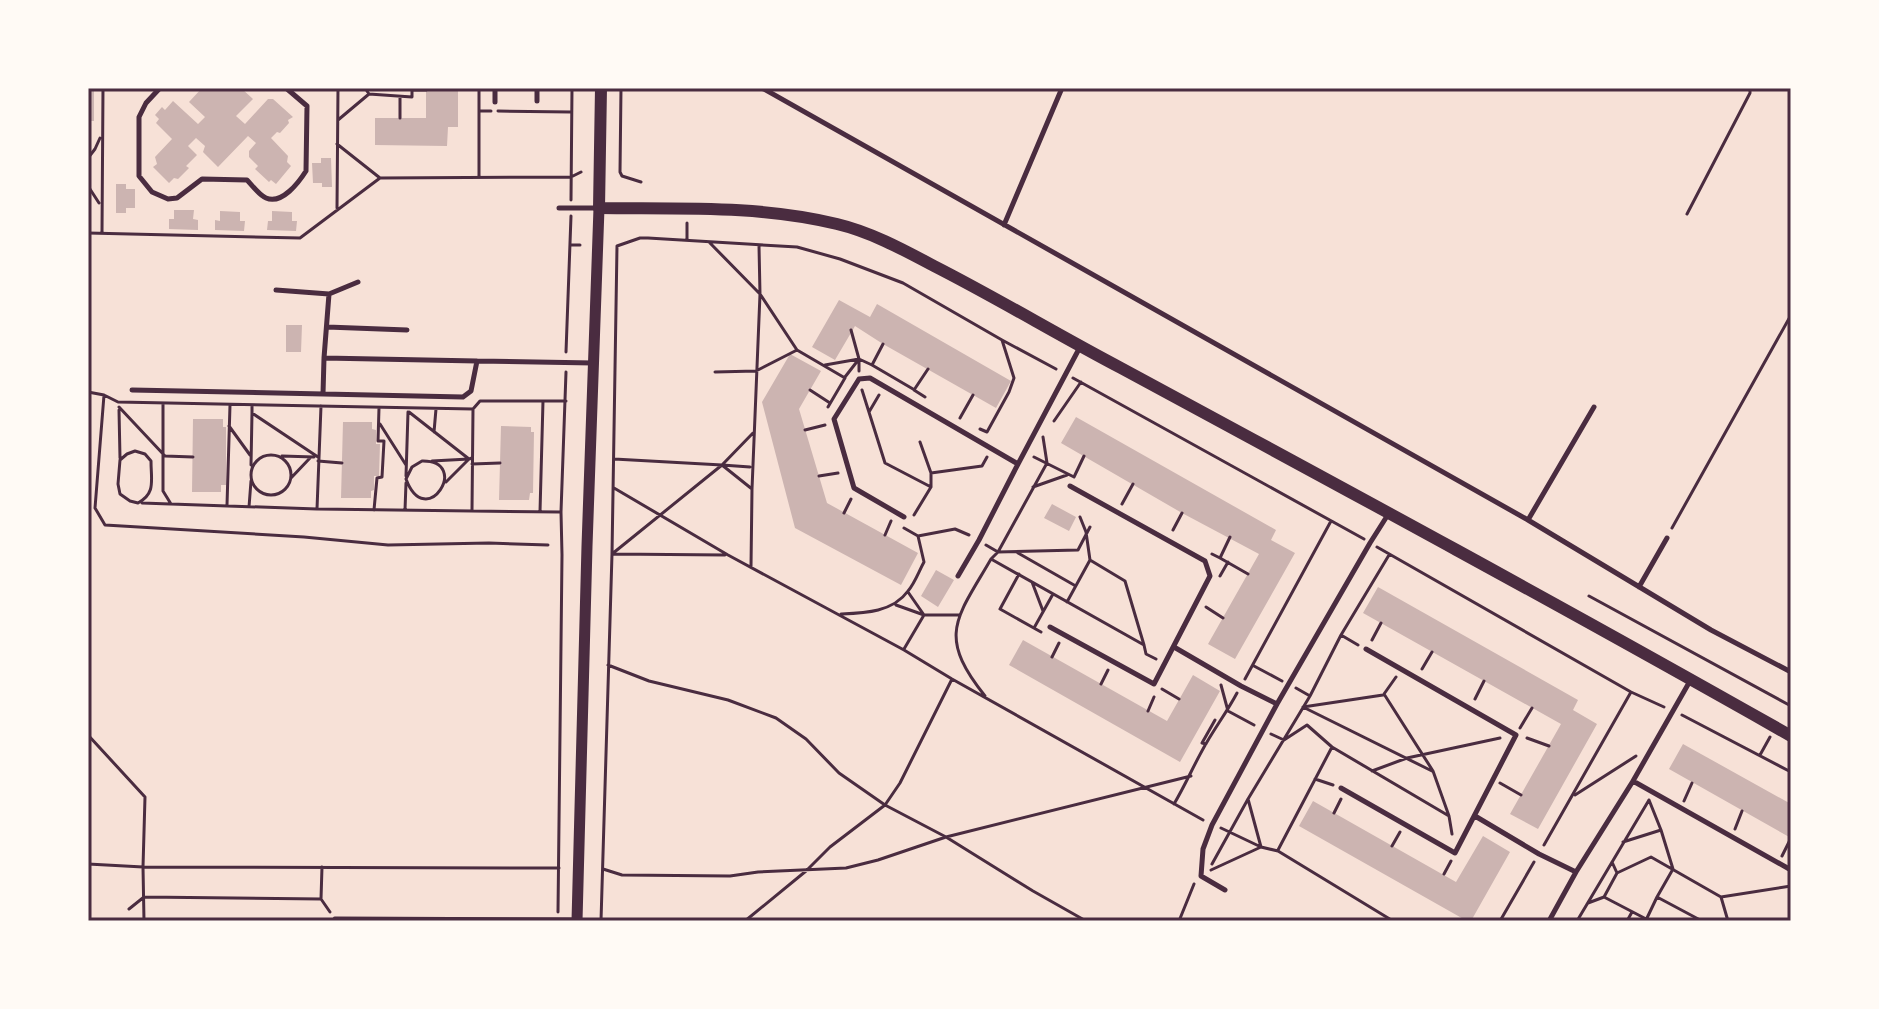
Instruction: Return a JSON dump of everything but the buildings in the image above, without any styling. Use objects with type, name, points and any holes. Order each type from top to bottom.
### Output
[{"type":"main road","points":[[601,88],[599,208],[757,212],[800,217],[839,224],[895,246],[1691,678],[1791,736]]},
{"type":"street","points":[[577,920],[599,208]]},
{"type":"lane","points":[[160,88],[146,103],[139,117],[139,176],[152,192],[168,199],[177,198],[202,179],[247,180],[264,197],[276,200],[306,171],[307,106],[286,88]]},
{"type":"lane","points":[[495,88],[495,102]]},
{"type":"lane","points":[[537,88],[537,101]]},
{"type":"lane","points":[[762,88],[1528,520],[1711,630],[1791,672]]},
{"type":"lane","points":[[1004,225],[1062,88]]},
{"type":"lane","points":[[559,208],[599,208]]},
{"type":"lane","points":[[276,290],[329,294],[358,282]]},
{"type":"lane","points":[[323,394],[329,294]]},
{"type":"lane","points":[[327,327],[407,330]]},
{"type":"lane","points":[[958,576],[1080,347]]},
{"type":"lane","points":[[324,358],[594,363]]},
{"type":"lane","points":[[132,390],[463,397],[471,391],[477,361]]},
{"type":"lane","points":[[904,517],[854,488],[834,419],[859,379],[870,378],[1018,464]]},
{"type":"lane","points":[[1528,520],[1594,407]]},
{"type":"lane","points":[[1050,627],[1154,684],[1210,576],[1205,561],[1070,486]]},
{"type":"lane","points":[[1225,890],[1201,876],[1203,849],[1212,825],[1277,704],[1389,513]]},
{"type":"lane","points":[[1639,587],[1667,538]]},
{"type":"lane","points":[[1174,647],[1277,704]]},
{"type":"lane","points":[[1343,789],[1455,853],[1516,735],[1366,649]]},
{"type":"lane","points":[[1549,921],[1691,678]]},
{"type":"lane","points":[[1633,781],[1791,870]]},
{"type":"lane","points":[[1475,816],[1576,872]]},
{"type":"lane","points":[[334,920],[577,920]]},
{"type":"path","points":[[102,234],[103,88]]},
{"type":"path","points":[[331,88],[338,94]]},
{"type":"path","points":[[337,210],[338,88]]},
{"type":"path","points":[[365,88],[369,94]]},
{"type":"path","points":[[479,88],[479,177]]},
{"type":"path","points":[[558,920],[561,512],[572,88]]},
{"type":"path","points":[[621,88],[620,172],[622,176],[641,182]]},
{"type":"path","points":[[1687,214],[1750,88]]},
{"type":"path","points":[[337,121],[369,94],[412,97],[412,89],[426,90]]},
{"type":"path","points":[[400,97],[400,118]]},
{"type":"path","points":[[479,111],[571,112]]},
{"type":"path","points":[[88,158],[102,133]]},
{"type":"path","points":[[337,144],[380,178]]},
{"type":"path","points":[[88,233],[300,238],[380,178],[571,177],[581,172]]},
{"type":"path","points":[[88,186],[101,206]]},
{"type":"path","points":[[687,239],[688,209]]},
{"type":"path","points":[[601,921],[614,459],[615,246],[640,238],[797,247],[840,259],[903,283],[1390,553],[1631,692],[1791,772]]},
{"type":"path","points":[[708,241],[760,294]]},
{"type":"path","points":[[570,245],[580,245]]},
{"type":"path","points":[[751,567],[759,246]]},
{"type":"path","points":[[1667,538],[1791,315]]},
{"type":"path","points":[[851,330],[859,359],[859,379]]},
{"type":"path","points":[[974,425],[987,432],[1014,378],[1002,340]]},
{"type":"path","points":[[872,365],[883,344]]},
{"type":"path","points":[[715,372],[756,371],[797,350]]},
{"type":"path","points":[[845,378],[859,359]]},
{"type":"path","points":[[824,365],[859,359],[926,397]]},
{"type":"path","points":[[914,390],[928,369]]},
{"type":"path","points":[[1050,425],[1081,382]]},
{"type":"path","points":[[868,385],[859,389],[885,463],[931,487]]},
{"type":"path","points":[[810,390],[830,403]]},
{"type":"path","points":[[869,412],[881,390]]},
{"type":"path","points":[[472,511],[473,409],[480,401],[481,391]]},
{"type":"path","points":[[88,392],[104,395],[119,404],[165,456],[193,457]]},
{"type":"path","points":[[104,395],[95,508],[105,525],[388,545],[548,545]]},
{"type":"path","points":[[960,418],[973,395]]},
{"type":"path","points":[[480,401],[566,401]]},
{"type":"path","points":[[540,512],[543,401]]},
{"type":"path","points":[[119,404],[118,484],[120,494],[138,503],[561,512]]},
{"type":"path","points":[[119,404],[473,409]]},
{"type":"path","points":[[163,404],[163,491],[171,504]]},
{"type":"path","points":[[227,507],[230,405]]},
{"type":"path","points":[[249,507],[252,405]]},
{"type":"path","points":[[317,509],[321,406]]},
{"type":"path","points":[[374,510],[377,478],[382,477],[384,441],[378,441],[379,408]]},
{"type":"path","points":[[434,432],[436,409]]},
{"type":"path","points":[[406,410],[471,460]]},
{"type":"path","points":[[405,510],[406,410]]},
{"type":"path","points":[[252,413],[318,459]]},
{"type":"path","points":[[379,422],[406,465]]},
{"type":"path","points":[[805,430],[825,425]]},
{"type":"path","points":[[229,426],[251,457]]},
{"type":"path","points":[[612,554],[722,465],[753,433]]},
{"type":"path","points":[[987,699],[961,662],[956,646],[959,615],[1047,463],[1043,436],[1033,457],[1047,463],[1074,477],[1084,456]]},
{"type":"path","points":[[912,518],[931,487],[931,473],[920,442]]},
{"type":"path","points":[[931,473],[982,466],[992,448]]},
{"type":"path","points":[[120,460],[135,451],[145,454],[151,461],[150,492],[148,498],[138,503]]},
{"type":"path","points":[[311,457],[284,490],[272,495],[255,486],[251,473],[256,462],[266,455],[311,457],[342,463]]},
{"type":"path","points":[[279,456],[289,465],[291,478]]},
{"type":"path","points":[[614,459],[752,467]]},
{"type":"path","points":[[406,479],[415,495],[427,498],[439,494],[445,483],[471,460]]},
{"type":"path","points":[[406,479],[416,463],[471,460],[500,463]]},
{"type":"path","points":[[428,461],[440,466],[445,483]]},
{"type":"path","points":[[722,465],[752,489]]},
{"type":"path","points":[[819,476],[838,473]]},
{"type":"path","points":[[1033,487],[1069,474]]},
{"type":"path","points":[[1111,497],[1123,504],[1133,484]]},
{"type":"path","points":[[613,488],[1212,825],[1261,847],[1278,851],[1393,921]]},
{"type":"path","points":[[844,513],[851,499]]},
{"type":"path","points":[[1173,531],[1182,513]]},
{"type":"path","points":[[1067,602],[1090,557],[1080,517]]},
{"type":"path","points":[[885,535],[891,521]]},
{"type":"path","points":[[1174,804],[1331,521]]},
{"type":"path","points":[[1078,550],[1090,527]]},
{"type":"path","points":[[837,615],[881,610],[895,605],[908,592],[924,562],[918,536],[955,529],[979,540]]},
{"type":"path","points":[[1220,558],[1230,537]]},
{"type":"path","points":[[998,552],[1078,550],[1090,557],[1125,581],[1146,654],[1165,663]]},
{"type":"path","points":[[1208,552],[1248,574]]},
{"type":"path","points":[[1018,553],[1075,586]]},
{"type":"path","points":[[1230,831],[1390,553]]},
{"type":"path","points":[[612,554],[728,555]]},
{"type":"path","points":[[991,559],[1144,645]]},
{"type":"path","points":[[1216,584],[1228,562]]},
{"type":"path","points":[[1032,582],[1043,611]]},
{"type":"path","points":[[908,592],[924,615]]},
{"type":"path","points":[[1034,628],[1053,594]]},
{"type":"path","points":[[1589,596],[1791,706]]},
{"type":"path","points":[[895,605],[924,615],[959,615]]},
{"type":"path","points":[[1199,616],[1205,606],[1223,618]]},
{"type":"path","points":[[904,650],[924,615]]},
{"type":"path","points":[[1341,635],[1366,649],[1381,623]]},
{"type":"path","points":[[1052,657],[1059,643]]},
{"type":"path","points":[[1417,679],[1432,652]]},
{"type":"path","points":[[608,665],[649,681],[728,700],[776,718],[806,739],[839,773],[885,805],[946,837],[1086,921]]},
{"type":"path","points":[[1303,707],[1384,694],[1400,669]]},
{"type":"path","points":[[1101,684],[1108,670]]},
{"type":"path","points":[[745,921],[830,847],[885,805],[900,783],[952,679]]},
{"type":"path","points":[[1469,709],[1484,681]]},
{"type":"path","points":[[1243,683],[1252,684]]},
{"type":"path","points":[[1247,698],[1221,684],[1228,711],[1284,740]]},
{"type":"path","points":[[1160,688],[1179,699]]},
{"type":"path","points":[[1500,921],[1631,692]]},
{"type":"path","points":[[1384,694],[1433,771],[1449,816],[1455,853],[1444,874]]},
{"type":"path","points":[[1148,711],[1154,697]]},
{"type":"path","points":[[1303,707],[1433,771]]},
{"type":"path","points":[[1516,735],[1532,708]]},
{"type":"path","points":[[1206,744],[1202,743],[1215,720]]},
{"type":"path","points":[[1284,740],[1307,725],[1332,747],[1449,816]]},
{"type":"path","points":[[1760,755],[1776,727]]},
{"type":"path","points":[[88,735],[145,797],[144,921]]},
{"type":"path","points":[[1372,771],[1422,754],[1516,735],[1549,746]]},
{"type":"path","points":[[1572,797],[1654,744]]},
{"type":"path","points":[[1278,851],[1332,747]]},
{"type":"path","points":[[603,869],[622,875],[730,876],[846,868],[946,837],[1191,776]]},
{"type":"path","points":[[1315,779],[1343,789],[1334,813]]},
{"type":"path","points":[[1494,779],[1521,795]]},
{"type":"path","points":[[1684,801],[1692,783]]},
{"type":"path","points":[[1248,799],[1261,847]]},
{"type":"path","points":[[1577,921],[1649,800],[1673,869],[1648,920],[1604,897]]},
{"type":"path","points":[[1735,829],[1742,811]]},
{"type":"path","points":[[1392,846],[1405,824]]},
{"type":"path","points":[[1623,842],[1661,830]]},
{"type":"path","points":[[1791,838],[1782,856],[1791,861]]},
{"type":"path","points":[[1208,872],[1261,847]]},
{"type":"path","points":[[1588,903],[1604,897],[1617,873],[1651,857],[1721,897],[1791,886]]},
{"type":"path","points":[[1612,862],[1617,873]]},
{"type":"path","points":[[88,864],[143,867],[559,868]]},
{"type":"path","points":[[322,867],[321,899],[334,920]]},
{"type":"path","points":[[129,909],[144,897],[321,899]]},
{"type":"path","points":[[1657,897],[1702,921]]},
{"type":"path","points":[[1721,897],[1728,921]]},
{"type":"path","points":[[1627,921],[1632,912]]}]
